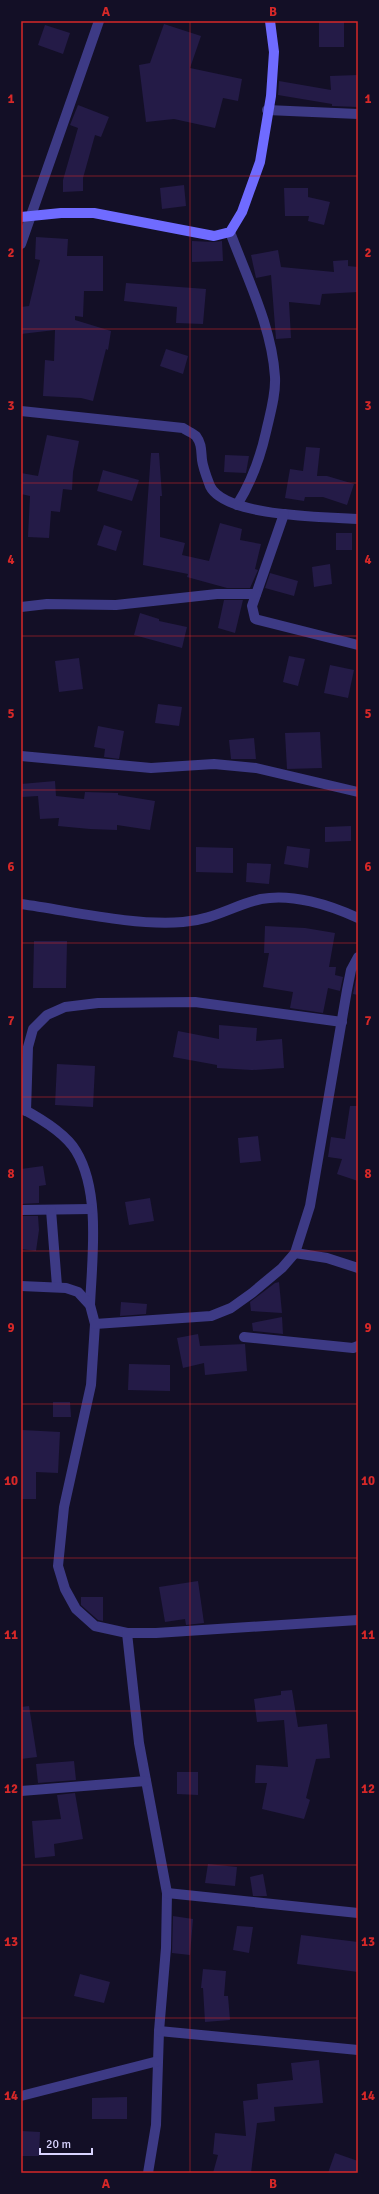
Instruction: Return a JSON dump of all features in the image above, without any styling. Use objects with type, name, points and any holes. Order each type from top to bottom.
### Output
[{"type":"street","points":[[21,244],[99,21]]},
{"type":"street","points":[[21,217],[61,213],[94,212],[214,236],[230,232],[242,212],[260,162],[271,96],[274,52],[270,21]]},
{"type":"street","points":[[268,110],[358,114]]},
{"type":"street","points":[[230,232],[263,321],[271,348],[275,378],[273,402],[260,458],[251,483],[237,505]]},
{"type":"street","points":[[21,411],[183,428],[196,436],[202,446],[202,460],[211,488],[220,497],[237,505],[284,514],[358,519]]},
{"type":"street","points":[[284,514],[252,606],[254,619],[358,645]]},
{"type":"street","points":[[21,607],[47,604],[116,605],[217,594],[256,594]]},
{"type":"street","points":[[21,756],[151,768],[214,764],[256,768],[358,792]]},
{"type":"street","points":[[21,904],[149,923],[183,922],[210,918],[260,899],[280,897],[325,906],[358,918]]},
{"type":"street","points":[[95,1324],[211,1316],[231,1308],[252,1293],[282,1268],[294,1253],[310,1206],[351,970],[358,957]]},
{"type":"street","points":[[342,1022],[195,1002],[98,1003],[65,1007],[55,1010],[39,1021],[30,1038],[23,1110],[54,1128],[76,1150],[87,1175],[91,1209],[90,1305],[95,1324],[91,1385],[64,1507],[58,1566],[65,1589],[76,1609],[95,1626],[127,1633],[358,1620]]},
{"type":"street","points":[[21,1210],[91,1209]]},
{"type":"street","points":[[51,1210],[57,1286]]},
{"type":"street","points":[[294,1253],[327,1258],[358,1268]]},
{"type":"street","points":[[21,1286],[57,1286],[78,1292],[90,1305]]},
{"type":"street","points":[[244,1336],[353,1348],[358,1346]]},
{"type":"street","points":[[127,1633],[139,1743],[167,1893],[166,1948],[159,2031],[156,2124],[148,2173]]},
{"type":"street","points":[[21,1791],[146,1781]]},
{"type":"street","points":[[167,1893],[358,1913]]},
{"type":"street","points":[[159,2031],[358,2050]]},
{"type":"street","points":[[21,2096],[158,2061]]},
{"type":"building","points":[[319,21],[344,21],[344,47],[319,47]]},
{"type":"building","points":[[164,24],[201,36],[190,68],[242,79],[238,101],[223,98],[215,128],[174,119],[146,122],[139,65],[150,63]]},
{"type":"building","points":[[45,25],[70,33],[63,54],[38,45]]},
{"type":"building","points":[[358,75],[358,107],[332,106],[332,104],[278,95],[279,81],[331,90],[330,76]]},
{"type":"building","points":[[78,105],[109,117],[101,137],[95,135],[83,178],[83,191],[63,192],[63,180],[78,128],[70,125]]},
{"type":"building","points":[[184,185],[186,206],[162,209],[160,188]]},
{"type":"building","points":[[284,188],[308,188],[308,197],[330,202],[324,225],[308,221],[309,216],[285,216]]},
{"type":"building","points":[[36,237],[68,239],[67,256],[103,256],[103,291],[84,291],[83,317],[75,316],[75,320],[111,331],[108,350],[106,349],[93,401],[81,398],[43,396],[45,360],[54,361],[55,330],[21,334],[21,307],[29,306],[40,260],[35,259]]},
{"type":"building","points":[[192,241],[222,241],[223,261],[192,262]]},
{"type":"building","points":[[278,250],[281,267],[334,272],[333,261],[348,260],[348,266],[358,267],[358,292],[322,294],[320,305],[289,302],[291,338],[276,339],[271,275],[256,278],[251,255]]},
{"type":"building","points":[[126,283],[206,289],[203,324],[176,323],[177,307],[124,301]]},
{"type":"building","points":[[166,349],[188,356],[183,374],[160,366]]},
{"type":"building","points":[[47,435],[79,441],[73,472],[72,490],[63,489],[60,512],[51,511],[49,538],[28,537],[30,496],[21,494],[21,473],[38,476]]},
{"type":"building","points":[[306,447],[320,448],[317,476],[327,476],[354,484],[347,505],[323,497],[305,497],[304,501],[285,498],[290,469],[303,471]]},
{"type":"building","points":[[151,453],[159,453],[162,496],[160,496],[160,537],[185,543],[182,555],[209,561],[220,523],[242,529],[240,540],[261,544],[255,569],[258,570],[250,588],[227,588],[187,577],[188,574],[143,565]]},
{"type":"building","points":[[225,455],[249,456],[246,473],[224,472]]},
{"type":"building","points":[[103,470],[139,480],[132,501],[97,491]]},
{"type":"building","points":[[104,525],[122,531],[116,551],[97,545]]},
{"type":"building","points":[[336,533],[352,533],[352,550],[336,550]]},
{"type":"building","points":[[330,564],[332,584],[314,587],[312,567]]},
{"type":"building","points":[[270,573],[298,581],[294,596],[265,588]]},
{"type":"building","points":[[224,600],[243,600],[235,633],[218,628]]},
{"type":"building","points":[[140,613],[159,619],[159,621],[187,627],[182,648],[134,635]]},
{"type":"building","points":[[289,656],[305,659],[298,686],[283,682]]},
{"type":"building","points":[[79,658],[83,689],[59,692],[55,661]]},
{"type":"building","points":[[330,665],[354,670],[348,698],[324,693]]},
{"type":"building","points":[[158,704],[182,707],[179,726],[155,723]]},
{"type":"building","points":[[98,726],[124,731],[119,759],[104,757],[105,749],[94,747]]},
{"type":"building","points":[[320,732],[322,768],[287,769],[285,733]]},
{"type":"building","points":[[254,738],[256,759],[231,759],[229,740]]},
{"type":"building","points":[[55,781],[56,796],[84,799],[85,792],[118,793],[118,795],[155,801],[150,830],[117,825],[117,830],[58,826],[59,818],[40,819],[38,796],[22,797],[21,784]]},
{"type":"building","points":[[351,826],[351,841],[325,842],[325,827]]},
{"type":"building","points":[[287,846],[310,849],[308,868],[284,864]]},
{"type":"building","points":[[196,847],[233,848],[233,873],[196,872]]},
{"type":"building","points":[[247,863],[271,864],[269,884],[246,882]]},
{"type":"building","points":[[265,926],[305,928],[335,933],[329,967],[336,967],[335,975],[343,977],[340,991],[328,988],[323,1013],[290,1008],[293,992],[263,987],[269,953],[264,953]]},
{"type":"building","points":[[34,941],[67,941],[66,988],[33,988]]},
{"type":"building","points":[[356,979],[358,980],[358,995],[353,994]]},
{"type":"building","points":[[219,1025],[257,1028],[256,1041],[282,1039],[284,1068],[252,1070],[217,1068],[217,1065],[173,1057],[178,1031],[219,1039]]},
{"type":"building","points":[[57,1064],[95,1066],[93,1107],[55,1105]]},
{"type":"building","points":[[350,1106],[358,1106],[358,1181],[337,1174],[342,1159],[328,1157],[331,1137],[345,1139]]},
{"type":"building","points":[[258,1136],[261,1161],[240,1163],[238,1138]]},
{"type":"building","points":[[43,1166],[46,1185],[39,1186],[39,1203],[21,1204],[21,1169]]},
{"type":"building","points":[[150,1198],[154,1221],[129,1225],[125,1202]]},
{"type":"building","points":[[21,1216],[38,1216],[39,1230],[36,1251],[21,1249]]},
{"type":"building","points":[[279,1282],[282,1313],[251,1311],[250,1302],[275,1283]]},
{"type":"building","points":[[121,1302],[147,1304],[146,1314],[120,1316]]},
{"type":"building","points":[[282,1317],[283,1334],[253,1331],[252,1323]]},
{"type":"building","points":[[198,1334],[200,1346],[245,1344],[247,1371],[205,1375],[204,1363],[183,1368],[177,1338]]},
{"type":"building","points":[[129,1364],[170,1365],[170,1391],[128,1390]]},
{"type":"building","points":[[53,1402],[70,1402],[71,1417],[53,1417]]},
{"type":"building","points":[[22,1430],[60,1432],[58,1473],[36,1472],[36,1499],[21,1499]]},
{"type":"building","points":[[198,1581],[204,1623],[186,1625],[185,1619],[165,1622],[159,1587]]},
{"type":"building","points":[[81,1597],[103,1597],[103,1621],[98,1620],[81,1605]]},
{"type":"building","points":[[292,1690],[298,1727],[327,1724],[330,1758],[316,1759],[306,1798],[310,1800],[304,1819],[262,1809],[267,1783],[255,1783],[256,1765],[288,1767],[284,1720],[257,1722],[254,1699],[281,1695],[281,1691]]},
{"type":"building","points":[[29,1706],[37,1757],[21,1759],[21,1707]]},
{"type":"building","points":[[74,1761],[76,1780],[38,1783],[36,1764]]},
{"type":"building","points":[[177,1772],[198,1772],[198,1795],[177,1794]]},
{"type":"building","points":[[75,1793],[83,1839],[54,1844],[55,1856],[35,1858],[32,1821],[61,1819],[57,1795]]},
{"type":"building","points":[[208,1864],[237,1867],[235,1886],[205,1883]]},
{"type":"building","points":[[263,1874],[267,1896],[253,1896],[250,1877]]},
{"type":"building","points":[[173,1916],[193,1919],[190,1955],[172,1953]]},
{"type":"building","points":[[237,1926],[253,1927],[249,1953],[233,1950]]},
{"type":"building","points":[[301,1935],[358,1942],[358,1972],[297,1964]]},
{"type":"building","points":[[203,1969],[226,1971],[224,1996],[228,1996],[230,2020],[205,2022],[203,1988],[201,1988]]},
{"type":"building","points":[[80,1974],[110,1982],[104,2003],[74,1996]]},
{"type":"building","points":[[319,2060],[323,2103],[274,2107],[275,2121],[257,2123],[251,2173],[213,2173],[218,2155],[213,2154],[215,2133],[246,2136],[243,2101],[258,2099],[257,2084],[293,2080],[291,2063]]},
{"type":"building","points":[[127,2097],[127,2119],[92,2119],[92,2098]]},
{"type":"building","points":[[21,2131],[40,2132],[39,2156],[21,2156]]},
{"type":"building","points":[[335,2153],[358,2161],[358,2173],[328,2173]]}]
